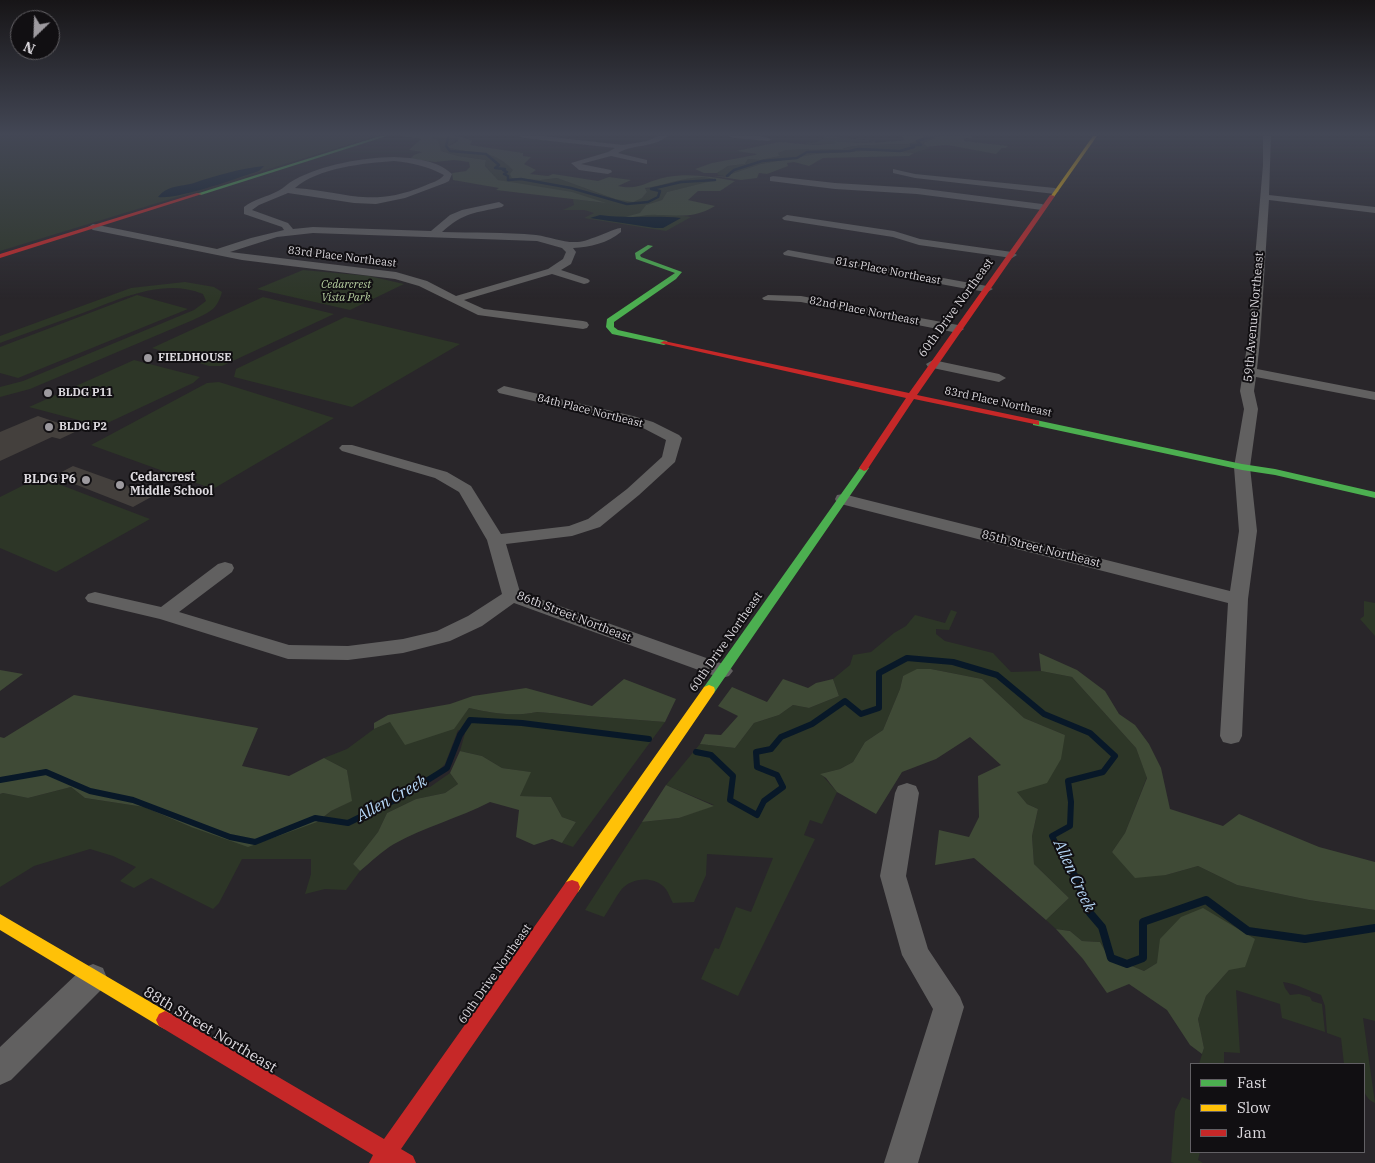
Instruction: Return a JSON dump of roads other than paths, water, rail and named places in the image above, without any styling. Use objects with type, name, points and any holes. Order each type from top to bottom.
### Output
[{"type":"street","points":[[0,256],[211,190]]},
{"type":"street","points":[[286,190],[250,206],[247,211],[252,215],[285,225],[289,230]]},
{"type":"street","points":[[292,190],[360,200],[384,200],[405,196],[419,190]]},
{"type":"street","points":[[905,190],[1042,208]]},
{"type":"street","points":[[1048,190],[1055,191]]},
{"type":"street","name":"59th Avenue Northeast","points":[[1231,736],[1238,599],[1248,531],[1242,467],[1251,409],[1247,391],[1254,340],[1265,190]]},
{"type":"street","name":"60th Drive Northeast","points":[[379,1163],[843,499],[933,364],[1012,255],[1055,191]]},
{"type":"street","points":[[1265,197],[1375,210]]},
{"type":"street","points":[[434,234],[453,217],[465,212],[500,205]]},
{"type":"street","points":[[787,218],[894,234],[919,242],[1012,255]]},
{"type":"street","name":"83rd Place Northeast","points":[[93,227],[216,253],[372,272],[413,280],[482,312],[583,325]]},
{"type":"street","points":[[216,253],[261,237],[289,230],[537,238],[565,245],[598,240],[612,236],[618,230]]},
{"type":"street","points":[[456,299],[552,270],[566,263],[571,257],[571,252],[565,245]]},
{"type":"street","name":"83rd Place Northeast","points":[[650,246],[638,254],[638,258],[679,272],[674,278],[610,321],[610,327],[616,332],[1375,495]]},
{"type":"street","name":"81st Place Northeast","points":[[788,253],[850,263],[926,280],[987,289]]},
{"type":"street","points":[[552,270],[584,281]]},
{"type":"street","name":"82nd Place Northeast","points":[[768,298],[801,299],[958,328]]},
{"type":"street","points":[[933,364],[999,378]]},
{"type":"street","points":[[1249,372],[1375,396]]},
{"type":"street","name":"84th Place Northeast","points":[[496,540],[572,531],[594,523],[633,492],[669,458],[674,438],[648,425],[628,419],[504,390]]},
{"type":"street","name":"86th Street Northeast","points":[[347,448],[441,475],[465,489],[496,540],[512,596],[722,671]]},
{"type":"street","name":"85th Street Northeast","points":[[843,499],[1238,599]]},
{"type":"street","points":[[164,614],[225,568]]},
{"type":"street","points":[[94,598],[164,614],[288,652],[348,652],[403,646],[443,636],[475,622],[512,596]]},
{"type":"street","points":[[900,1163],[950,1007],[916,955],[893,876],[907,793]]},
{"type":"street","name":"88th Street Northeast","points":[[0,921],[406,1163]]},
{"type":"street","points":[[0,1069],[93,978]]},
{"type":"water","points":[[166,190],[199,190],[158,197]]},
{"type":"water","points":[[600,215],[681,218],[663,228],[655,228],[590,218]]},
{"type":"waterway","points":[[579,190],[627,204],[648,202],[658,197],[660,191],[657,190]]},
{"type":"waterway","name":"Allen Creek","points":[[696,752],[711,755],[733,776],[730,800],[757,815],[764,801],[783,787],[777,775],[757,767],[756,752],[771,749],[781,737],[812,724],[845,701],[861,714],[879,708],[879,673],[907,658],[953,662],[997,675],[1044,714],[1090,733],[1115,756],[1103,772],[1068,781],[1071,802],[1070,826],[1052,836],[1068,868]]},
{"type":"waterway","name":"Allen Creek","points":[[0,780],[46,772],[90,791],[133,800],[230,837],[255,842],[315,818],[348,823],[399,798],[447,768],[460,735],[470,720],[522,723],[649,739]]},
{"type":"waterway","name":"Allen Creek","points":[[1067,867],[1077,879],[1090,913],[1102,927],[1111,958],[1127,964],[1143,958],[1143,922],[1206,900],[1248,931],[1305,939],[1375,928]]},
{"type":"place","name":"FIELDHOUSE","points":[[148,358]]},
{"type":"place","name":"BLDG P11","points":[[48,393]]},
{"type":"place","name":"BLDG P2","points":[[49,427]]},
{"type":"place","name":"BLDG P6","points":[[86,480]]},
{"type":"place","name":"Cedarcrest Middle School","points":[[120,485]]},
{"type":"park label","name":"Cedarcrest Vista Park","points":[[346,291]]}]
